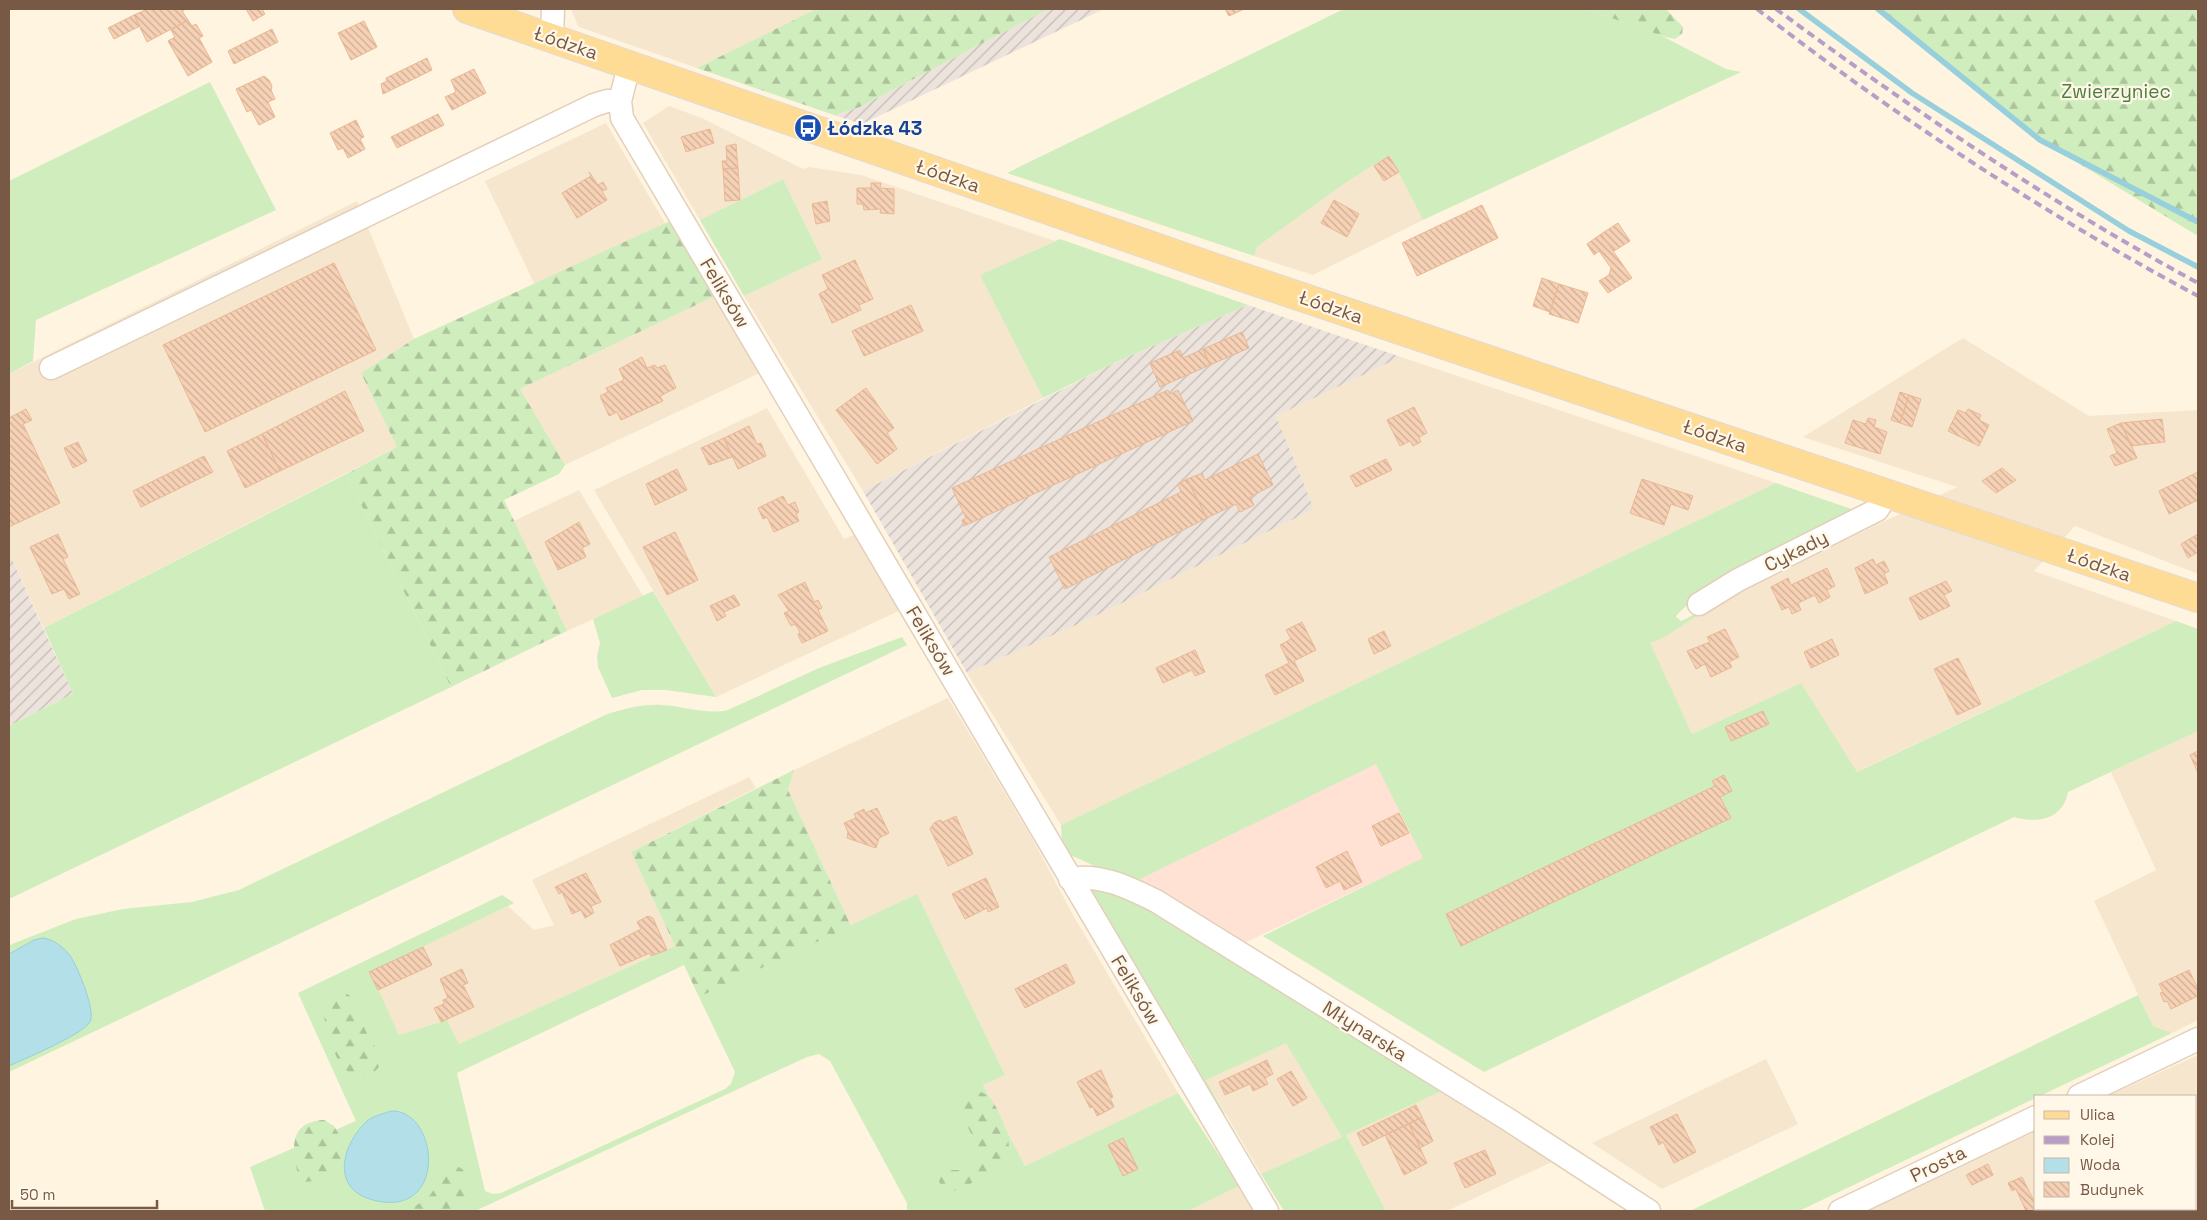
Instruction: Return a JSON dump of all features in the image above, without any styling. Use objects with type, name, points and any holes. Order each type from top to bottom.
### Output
[{"type":"main road","name":"Łódzka","points":[[467,9],[1217,268],[2198,598]]},
{"type":"street","points":[[552,38],[553,9]]},
{"type":"street","name":"Feliksów","points":[[629,66],[620,101],[622,118],[1267,1211]]},
{"type":"street","points":[[51,368],[594,105],[606,101],[620,101]]},
{"type":"street","name":"Cykady","points":[[1699,604],[1738,580],[1877,510],[1888,494]]},
{"type":"street","name":"Młynarska","points":[[1070,879],[1080,877],[1104,880],[1156,901],[1509,1120],[1649,1211]]},
{"type":"street","points":[[2081,1095],[2198,1039]]},
{"type":"street","name":"Prosta","points":[[1840,1211],[2034,1118]]},
{"type":"shaded area","points":[[571,9],[816,9],[697,68],[582,28],[578,26]]},
{"type":"shaded area","points":[[1048,9],[1104,9],[862,124],[834,115],[860,107]]},
{"type":"shaded area","points":[[669,106],[702,118],[803,169],[809,167],[861,175],[1055,241],[981,275],[1043,398],[863,491],[744,296],[822,259],[783,179],[700,220],[643,123]]},
{"type":"shaded area","points":[[606,123],[665,223],[535,285],[485,181]]},
{"type":"shaded area","points":[[1390,155],[1423,220],[1313,275],[1254,256],[1257,247],[1345,183]]},
{"type":"shaded area","points":[[357,201],[414,339],[361,373],[397,447],[44,628],[9,553],[9,374]]},
{"type":"shaded area","points":[[717,295],[762,372],[565,465],[520,389]]},
{"type":"shaded area","points":[[1248,305],[1401,357],[1276,416],[1314,509],[1085,621],[967,673],[863,491],[1118,361]]},
{"type":"shaded area","points":[[1963,338],[2089,416],[2198,410],[2198,574],[2075,526],[2034,571],[2176,621],[1856,772],[1801,683],[1692,734],[1649,643],[1667,636],[1725,597],[1957,487],[1803,437]]},
{"type":"shaded area","points":[[1401,357],[1776,483],[1061,825],[967,673],[1085,621],[1313,509],[1276,416]]},
{"type":"shaded area","points":[[767,408],[844,539],[858,533],[903,609],[716,697],[594,490]]},
{"type":"shaded area","points":[[579,490],[643,596],[567,631],[514,521]]},
{"type":"shaded area","points":[[9,553],[73,694],[9,726]]},
{"type":"shaded area","points":[[948,698],[1033,840],[1073,915],[1178,1093],[1025,1166],[983,1085],[1005,1075],[917,894],[851,926],[788,790],[794,770]]},
{"type":"shaded area","points":[[2198,731],[2198,1020],[2172,1033],[2153,1026],[2094,901],[2156,870],[2111,772]]},
{"type":"shaded area","points":[[1376,763],[1424,858],[1240,945],[1132,883]]},
{"type":"shaded area","points":[[749,777],[756,788],[631,852],[675,946],[459,1044],[447,1020],[399,1035],[369,972],[508,906],[534,930],[554,925],[532,880]]},
{"type":"shaded area","points":[[1286,1042],[1342,1137],[1261,1174],[1206,1080]]},
{"type":"shaded area","points":[[2198,1055],[2198,1165],[2197,1095],[2110,1095]]},
{"type":"shaded area","points":[[1766,1059],[1798,1124],[1662,1189],[1592,1143]]},
{"type":"shaded area","points":[[1448,1088],[1556,1160],[1447,1211],[1386,1211],[1346,1135]]},
{"type":"shaded area","points":[[2034,1130],[2034,1210],[2102,1210],[2100,1211],[1865,1211]]},
{"type":"shaded area","points":[[1239,1186],[1254,1211],[1188,1211]]},
{"type":"green space","points":[[816,9],[1048,9],[860,107],[834,115],[697,68]]},
{"type":"green space","points":[[1344,9],[1586,9],[1662,36],[1726,69],[1741,72],[1423,220],[1390,155],[1345,183],[1257,247],[1254,256],[1007,173]]},
{"type":"green space","points":[[1586,9],[1666,9],[1683,27],[1682,34],[1675,39],[1662,36]]},
{"type":"green space","name":"Zwierzyniec","points":[[1873,9],[2198,9],[2198,236],[2040,140]]},
{"type":"green space","points":[[210,82],[276,210],[36,320],[33,361],[9,374],[9,181]]},
{"type":"green space","points":[[783,179],[822,259],[744,296],[700,220]]},
{"type":"green space","points":[[672,220],[717,295],[520,389],[565,465],[559,474],[504,500],[567,631],[451,687],[346,474],[397,447],[361,373],[414,339]]},
{"type":"green space","points":[[1060,239],[1248,305],[1118,361],[1043,398],[980,275]]},
{"type":"green space","points":[[346,474],[451,687],[9,899],[9,726],[73,694],[44,628]]},
{"type":"green space","points":[[1776,483],[1857,511],[1759,562],[1704,594],[1685,607],[1676,617],[1681,621],[1713,605],[1667,636],[1650,643],[1692,734],[1801,683],[1857,772],[2176,621],[2198,629],[2198,731],[2068,792],[2061,808],[2055,814],[2032,820],[2014,817],[1484,1072],[1263,936],[1423,858],[1376,764],[1132,883],[1066,853],[1062,845],[1061,825]]},
{"type":"green space","points":[[653,591],[716,697],[666,690],[642,690],[612,698],[598,667],[597,656],[600,643],[593,619]]},
{"type":"green space","points":[[902,637],[907,645],[9,1072],[9,946],[12,944],[76,919],[123,909],[192,902],[239,890],[605,715],[647,705],[695,710],[728,710],[819,668]]},
{"type":"green space","points":[[794,770],[788,790],[851,926],[699,997],[631,852]]},
{"type":"green space","points":[[1073,869],[1134,899],[1444,1090],[1346,1135],[1386,1211],[1284,1211],[1261,1174],[1342,1137],[1286,1043],[1206,1080],[1225,1114],[1223,1114],[1195,1068],[1195,1064],[1185,1046],[1181,1046],[1160,1007]]},
{"type":"green space","points":[[917,894],[1005,1075],[983,1085],[1025,1166],[1178,1093],[1239,1186],[1188,1211],[907,1211],[907,1203],[830,1061],[819,1054],[807,1057],[475,1211],[265,1211],[250,1167],[356,1121],[298,993],[502,895],[514,903],[370,972],[399,1035],[447,1020],[459,1044],[675,946],[684,965],[457,1073],[485,1191],[493,1194],[501,1193],[725,1089],[731,1084],[735,1072],[699,997]]},
{"type":"green space","points":[[337,990],[344,991],[351,997],[369,1038],[381,1055],[380,1064],[376,1071],[365,1077],[360,1078],[343,1068],[329,1038],[324,1005],[329,996]]},
{"type":"green space","points":[[2138,995],[2153,1026],[2172,1033],[2042,1095],[2034,1095],[2034,1099],[1799,1211],[1692,1210]]},
{"type":"green space","points":[[971,1091],[985,1094],[993,1102],[1007,1133],[1008,1154],[999,1167],[989,1173],[960,1189],[943,1190],[939,1181],[943,1173],[952,1170],[970,1170],[977,1163],[980,1155],[962,1110],[964,1094]]},
{"type":"green space","points":[[324,1120],[334,1126],[338,1133],[343,1161],[340,1172],[331,1179],[304,1182],[299,1179],[294,1149],[295,1140],[298,1132],[304,1126],[312,1122]]},
{"type":"green space","points":[[444,1164],[463,1170],[468,1177],[468,1193],[463,1200],[456,1207],[441,1212],[398,1211],[417,1205],[427,1199],[434,1189]]},
{"type":"water","points":[[43,938],[59,945],[71,957],[82,980],[91,1009],[90,1022],[65,1040],[9,1066],[9,954],[34,940]]},
{"type":"water","points":[[391,1111],[407,1115],[419,1127],[426,1144],[428,1162],[425,1180],[415,1194],[398,1202],[373,1200],[359,1194],[350,1186],[344,1166],[351,1142],[366,1122],[371,1118]]},
{"type":"building","points":[[148,9],[186,9],[182,11],[188,20],[147,42],[134,15]]},
{"type":"building","points":[[246,9],[262,9],[265,14],[253,21]]},
{"type":"building","points":[[1225,9],[1244,9],[1229,16]]},
{"type":"building","points":[[134,15],[140,26],[114,39],[108,28]]},
{"type":"building","points":[[188,20],[192,26],[196,24],[203,36],[199,38],[212,62],[188,76],[168,41],[175,37],[171,30]]},
{"type":"building","points":[[364,21],[377,47],[351,60],[338,33]]},
{"type":"building","points":[[272,29],[278,42],[234,64],[228,51]]},
{"type":"building","points":[[427,58],[432,70],[383,94],[381,84],[387,81],[386,78]]},
{"type":"building","points":[[474,69],[486,93],[452,110],[445,97],[456,92],[451,80]]},
{"type":"building","points":[[264,76],[272,86],[271,90],[275,99],[268,102],[275,117],[259,125],[251,110],[247,112],[236,89]]},
{"type":"building","points":[[438,114],[444,125],[397,148],[391,137]]},
{"type":"building","points":[[356,120],[364,137],[360,139],[365,149],[348,158],[343,148],[338,150],[330,133]]},
{"type":"building","points":[[710,129],[714,143],[686,152],[681,137]]},
{"type":"building","points":[[736,144],[738,168],[723,169],[722,161],[727,161],[726,146]]},
{"type":"building","points":[[1389,156],[1399,172],[1384,181],[1374,166]]},
{"type":"building","points":[[738,168],[740,200],[725,201],[723,169]]},
{"type":"building","points":[[589,172],[598,185],[603,182],[607,189],[602,191],[607,200],[577,218],[562,193],[591,176]]},
{"type":"building","points":[[871,183],[881,183],[880,188],[894,189],[894,214],[880,213],[881,209],[864,210],[863,204],[857,204],[857,188],[871,188]]},
{"type":"building","points":[[1334,200],[1359,214],[1347,237],[1321,223]]},
{"type":"building","points":[[827,201],[830,221],[816,224],[812,204]]},
{"type":"building","points":[[1482,205],[1498,238],[1417,276],[1402,243]]},
{"type":"building","points":[[1618,223],[1630,241],[1614,251],[1601,234]]},
{"type":"building","points":[[1601,234],[1632,278],[1608,293],[1599,281],[1609,275],[1611,268],[1599,251],[1594,255],[1587,244]]},
{"type":"building","points":[[855,260],[873,299],[859,305],[861,310],[832,323],[819,294],[828,289],[822,275]]},
{"type":"building","points":[[334,263],[376,350],[205,432],[163,345]]},
{"type":"building","points":[[1542,278],[1559,284],[1550,312],[1533,306]]},
{"type":"building","points":[[1559,284],[1588,293],[1578,323],[1549,314]]},
{"type":"building","points":[[911,305],[923,331],[864,356],[852,331]]},
{"type":"building","points":[[1242,332],[1249,348],[1210,365],[1203,349]]},
{"type":"building","points":[[1203,349],[1210,365],[1160,387],[1150,363],[1180,350],[1183,358]]},
{"type":"building","points":[[642,357],[647,368],[655,365],[657,368],[665,365],[676,388],[660,396],[663,401],[621,420],[617,412],[609,416],[600,396],[608,392],[606,388],[624,380],[619,369]]},
{"type":"building","points":[[866,388],[894,428],[887,433],[897,449],[877,464],[836,410]]},
{"type":"building","points":[[1168,390],[1170,394],[1178,390],[1193,421],[964,526],[962,520],[966,518],[952,488]]},
{"type":"building","points":[[345,391],[364,431],[280,471],[262,434]]},
{"type":"building","points":[[1900,392],[1909,395],[1900,423],[1891,420]]},
{"type":"building","points":[[1909,395],[1921,399],[1912,427],[1900,423]]},
{"type":"building","points":[[1414,407],[1427,433],[1419,437],[1421,442],[1413,446],[1410,441],[1400,446],[1387,420]]},
{"type":"building","points":[[26,409],[32,420],[23,424],[60,503],[9,527],[9,418]]},
{"type":"building","points":[[1968,409],[1981,415],[1979,420],[1989,425],[1979,446],[1948,431],[1958,410],[1966,413]]},
{"type":"building","points":[[1868,418],[1876,420],[1874,427],[1887,432],[1880,454],[1845,443],[1853,420],[1866,424]]},
{"type":"building","points":[[2162,419],[2165,442],[2131,446],[2121,423]]},
{"type":"building","points":[[2121,423],[2137,458],[2115,466],[2110,456],[2117,453],[2107,429]]},
{"type":"building","points":[[749,426],[757,444],[761,443],[766,456],[738,469],[724,438]]},
{"type":"building","points":[[262,434],[280,471],[245,488],[227,451]]},
{"type":"building","points":[[724,438],[732,457],[709,465],[701,448]]},
{"type":"building","points":[[78,442],[87,461],[73,468],[64,448]]},
{"type":"building","points":[[1258,454],[1273,485],[1250,497],[1254,505],[1240,512],[1236,504],[1207,518],[1187,479],[1202,473],[1205,480]]},
{"type":"building","points":[[204,456],[213,472],[141,507],[133,491]]},
{"type":"building","points":[[1386,459],[1392,470],[1356,487],[1350,476]]},
{"type":"building","points":[[2002,468],[2016,480],[1996,493],[1982,481]]},
{"type":"building","points":[[677,469],[687,490],[655,505],[646,484]]},
{"type":"building","points":[[2198,472],[2198,500],[2169,514],[2159,491]]},
{"type":"building","points":[[1187,479],[1207,518],[1065,589],[1049,557],[1181,492],[1178,484]]},
{"type":"building","points":[[1642,479],[1693,496],[1688,510],[1671,504],[1664,525],[1630,513]]},
{"type":"building","points":[[783,496],[788,505],[795,502],[799,512],[796,514],[799,521],[774,532],[767,517],[763,519],[758,508]]},
{"type":"building","points":[[579,522],[590,544],[582,548],[586,557],[558,570],[545,542]]},
{"type":"building","points":[[675,532],[698,580],[667,595],[643,547]]},
{"type":"building","points":[[58,534],[68,557],[63,559],[80,594],[69,599],[64,589],[52,594],[30,547]]},
{"type":"building","points":[[2198,534],[2198,552],[2188,558],[2181,544]]},
{"type":"building","points":[[1873,559],[1876,565],[1884,561],[1889,571],[1884,574],[1888,583],[1865,594],[1855,568]]},
{"type":"building","points":[[1827,568],[1835,586],[1827,590],[1830,597],[1819,603],[1815,595],[1798,603],[1801,610],[1792,614],[1789,607],[1782,610],[1771,587],[1788,578],[1791,585]]},
{"type":"building","points":[[1946,581],[1952,591],[1944,595],[1950,606],[1920,620],[1909,598]]},
{"type":"building","points":[[805,582],[814,602],[818,600],[822,608],[818,610],[828,631],[802,643],[798,635],[800,632],[795,624],[791,626],[784,613],[789,611],[778,595]]},
{"type":"building","points":[[734,595],[740,605],[724,612],[726,616],[717,621],[710,606]]},
{"type":"building","points":[[1302,622],[1316,650],[1294,661],[1304,681],[1275,695],[1265,675],[1289,663],[1280,645],[1291,639],[1286,630]]},
{"type":"building","points":[[1725,629],[1739,657],[1729,662],[1732,667],[1711,677],[1705,664],[1696,669],[1687,651],[1710,642],[1707,637]]},
{"type":"building","points":[[1384,631],[1391,646],[1374,654],[1368,639]]},
{"type":"building","points":[[1832,639],[1839,655],[1811,668],[1804,652]]},
{"type":"building","points":[[1195,650],[1205,672],[1195,676],[1192,670],[1163,683],[1156,668]]},
{"type":"building","points":[[1958,658],[1981,704],[1957,715],[1934,669]]},
{"type":"building","points":[[1763,711],[1769,724],[1731,741],[1725,727]]},
{"type":"building","points":[[2198,751],[2198,770],[2197,771],[2190,755]]},
{"type":"building","points":[[1724,775],[1732,791],[1720,797],[1731,818],[1461,946],[1446,914],[1715,786],[1712,781]]},
{"type":"building","points":[[877,808],[889,833],[879,838],[876,848],[847,838],[848,832],[844,823],[856,818],[854,814],[864,809],[865,813]]},
{"type":"building","points":[[1399,813],[1409,833],[1381,846],[1372,826]]},
{"type":"building","points":[[956,816],[973,854],[948,866],[930,829],[934,823],[940,820],[943,822]]},
{"type":"building","points":[[1347,851],[1362,882],[1344,890],[1340,881],[1326,888],[1316,867]]},
{"type":"building","points":[[586,873],[601,902],[591,906],[594,913],[585,918],[581,910],[572,914],[562,892],[559,894],[555,887]]},
{"type":"building","points":[[986,878],[999,907],[988,912],[987,908],[965,919],[952,894]]},
{"type":"building","points":[[648,916],[653,918],[667,950],[651,956],[650,953],[620,966],[610,945],[641,929],[637,922]]},
{"type":"building","points":[[423,947],[432,965],[378,990],[369,972]]},
{"type":"building","points":[[1066,964],[1075,983],[1025,1008],[1015,989]]},
{"type":"building","points":[[462,969],[468,983],[463,985],[474,1007],[441,1022],[434,1008],[444,1004],[443,1000],[448,998],[440,979]]},
{"type":"building","points":[[2189,970],[2198,989],[2198,996],[2171,1009],[2167,1001],[2164,1002],[2160,993],[2163,992],[2159,984]]},
{"type":"building","points":[[1267,1060],[1273,1074],[1265,1078],[1268,1084],[1253,1091],[1250,1084],[1225,1095],[1219,1082]]},
{"type":"building","points":[[1101,1070],[1113,1097],[1110,1098],[1114,1107],[1097,1116],[1093,1107],[1090,1108],[1077,1082]]},
{"type":"building","points":[[1291,1071],[1307,1098],[1293,1106],[1277,1079]]},
{"type":"building","points":[[1416,1105],[1422,1117],[1363,1146],[1357,1133]]},
{"type":"building","points":[[1677,1114],[1696,1152],[1674,1163],[1663,1142],[1659,1145],[1650,1127]]},
{"type":"building","points":[[1422,1117],[1433,1141],[1420,1148],[1409,1124]]},
{"type":"building","points":[[1409,1124],[1427,1163],[1404,1175],[1385,1135]]},
{"type":"building","points":[[1123,1138],[1138,1169],[1123,1176],[1108,1145]]},
{"type":"building","points":[[1485,1150],[1496,1174],[1465,1188],[1454,1163]]},
{"type":"building","points":[[1988,1164],[1993,1175],[1972,1185],[1966,1175]]},
{"type":"building","points":[[2022,1177],[2034,1201],[2034,1210],[2036,1210],[2026,1211],[2016,1189],[2012,1191],[2008,1183]]},
{"type":"waterway","points":[[1799,9],[1912,93],[2129,231],[2198,267]]},
{"type":"waterway","points":[[1878,9],[2040,140],[2198,222]]},
{"type":"railway","points":[[1757,9],[1863,88],[1972,162],[2083,231],[2198,296]]},
{"type":"railway","points":[[1776,9],[1878,83],[1982,154],[2035,188],[2198,283]]},
{"type":"place","name":"Łódzka 43","points":[[808,128]]}]
